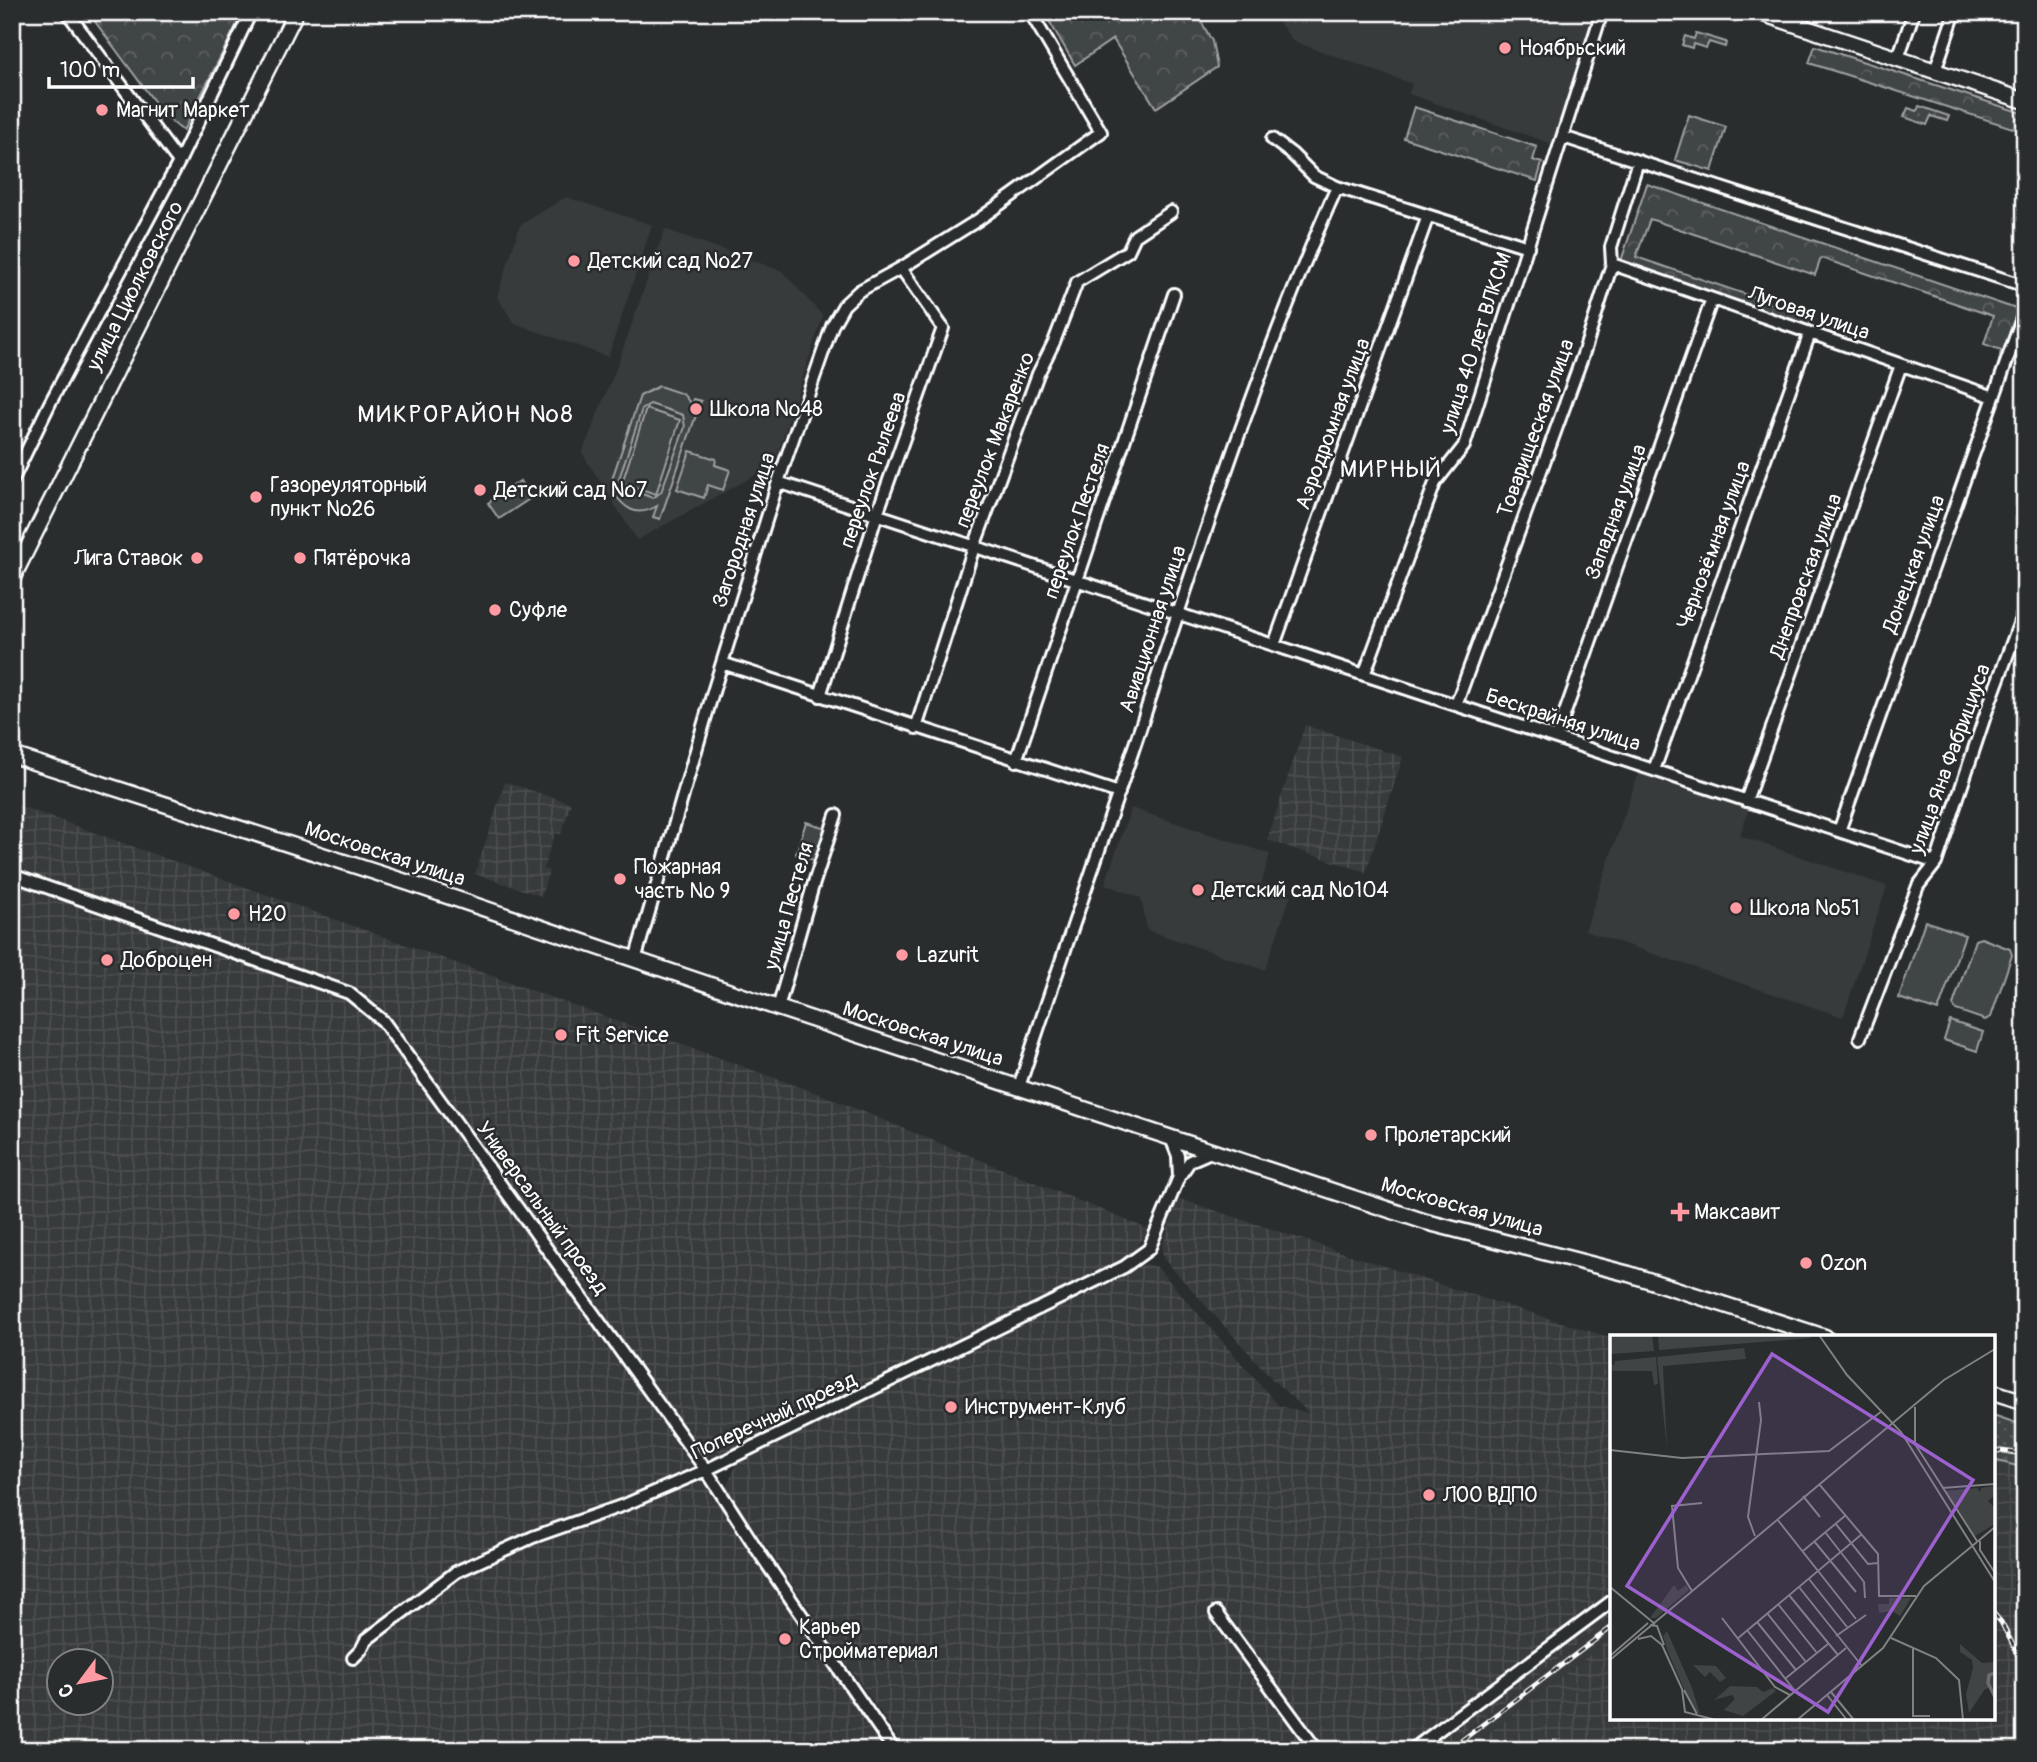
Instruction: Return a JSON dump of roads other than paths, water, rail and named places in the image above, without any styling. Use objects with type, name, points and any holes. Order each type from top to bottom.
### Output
[{"type":"main road","name":"улица Циолковского","points":[[12,579],[296,12]]},
{"type":"main road","points":[[1758,12],[2025,101]]},
{"type":"main road","name":"Московская улица","points":[[12,755],[409,883],[1426,1222],[1629,1274],[1808,1334]]},
{"type":"main road","points":[[1995,1393],[2025,1402]]},
{"type":"street","points":[[67,12],[178,162]]},
{"type":"street","points":[[12,481],[50,403],[178,162],[251,12]]},
{"type":"street","name":"Загородная улица","points":[[635,960],[778,482],[832,327],[844,305],[859,290],[901,268],[978,220],[1101,132],[1030,12]]},
{"type":"street","name":"улица 40 лет ВЛКСМ","points":[[1364,675],[1435,483],[1464,446],[1602,12]]},
{"type":"street","points":[[1898,58],[1914,12]]},
{"type":"street","points":[[1936,71],[1955,12]]},
{"type":"street","points":[[1563,137],[2025,286]]},
{"type":"street","points":[[1272,139],[1314,176],[1337,187],[1528,247]]},
{"type":"street","name":"Товарищеская улица","points":[[1456,705],[1584,352],[1612,264],[1611,247],[1638,161]]},
{"type":"street","name":"Авиационная улица","points":[[1019,1087],[1177,613],[1300,268],[1337,187]]},
{"type":"street","name":"переулок Макаренко","points":[[916,728],[974,547],[1038,374],[1054,342],[1077,282],[1128,251],[1135,236],[1171,212]]},
{"type":"street","name":"Аэродромная улица","points":[[1274,645],[1429,216]]},
{"type":"street","name":"Луговая улица","points":[[1612,264],[1994,397]]},
{"type":"street","name":"переулок Рылеева","points":[[820,696],[877,514],[943,328],[901,268]]},
{"type":"street","name":"переулок Пестеля","points":[[1016,761],[1174,294]]},
{"type":"street","name":"Западная улица","points":[[1556,738],[1712,299]]},
{"type":"street","name":"Донецкая улица","points":[[1839,831],[2025,310]]},
{"type":"street","name":"Чернозёмная улица","points":[[1654,770],[1810,333]]},
{"type":"street","name":"Днепровская улица","points":[[1746,801],[1901,365]]},
{"type":"street","name":"Бескрайняя улица","points":[[778,482],[1936,863]]},
{"type":"street","name":"улица Яна Фабрициуса","points":[[1860,1038],[1918,886],[1936,863],[1987,709],[2025,608]]},
{"type":"street","points":[[722,663],[1119,793]]},
{"type":"street","name":"улица Пестеля","points":[[778,1008],[836,815]]},
{"type":"street","name":"Универсальный проезд","points":[[12,876],[349,993],[383,1021],[706,1471],[894,1750]]},
{"type":"street","points":[[1171,1138],[1178,1156],[1179,1177]]},
{"type":"street","name":"Поперечный проезд","points":[[353,1658],[366,1640],[456,1572],[533,1537],[624,1505],[706,1471],[1124,1268],[1149,1249],[1179,1177],[1190,1161],[1213,1151]]},
{"type":"street","points":[[1412,1750],[1610,1602]]},
{"type":"street","points":[[1216,1613],[1317,1750]]},
{"type":"railway","points":[[1995,1450],[2025,1454]]},
{"type":"railway","points":[[1995,1615],[2025,1668]]},
{"type":"railway","points":[[1449,1750],[1610,1629]]},
{"type":"place","name":"Ноябрьский","points":[[1505,48]]},
{"type":"place","name":"Магнит Маркет","points":[[102,110]]},
{"type":"place","name":"Детский сад №27","points":[[574,261]]},
{"type":"place","name":"Школа №48","points":[[696,409]]},
{"type":"place","name":"Детский сад №7","points":[[480,490]]},
{"type":"place","name":"Газореуляторный пункт №26","points":[[256,497]]},
{"type":"place","name":"Лига Ставок","points":[[197,558]]},
{"type":"place","name":"Пятёрочка","points":[[300,558]]},
{"type":"place","name":"Суфле","points":[[495,610]]},
{"type":"place","name":"Пожарная часть № 9","points":[[620,879]]},
{"type":"place","name":"Детский сад №104","points":[[1198,890]]},
{"type":"place","name":"Школа №51","points":[[1736,908]]},
{"type":"place","name":"Н2О","points":[[234,914]]},
{"type":"place","name":"Lazurit","points":[[902,955]]},
{"type":"place","name":"Доброцен","points":[[107,960]]},
{"type":"place","name":"Fit Service","points":[[561,1035]]},
{"type":"place","name":"Пролетарский","points":[[1371,1135]]},
{"type":"place","name":"Максавит","points":[[1680,1212]]},
{"type":"place","name":"Ozon","points":[[1806,1263]]},
{"type":"place","name":"Инструмент-Клуб","points":[[951,1407]]},
{"type":"place","name":"ЛОО ВДПО","points":[[1429,1495]]},
{"type":"place","name":"Карьер Стройматериал","points":[[785,1639]]},
{"type":"district","name":"МИКРОРАЙОН №8","points":[[466,414]]},
{"type":"district","name":"МИРНЫЙ","points":[[1391,469]]}]
